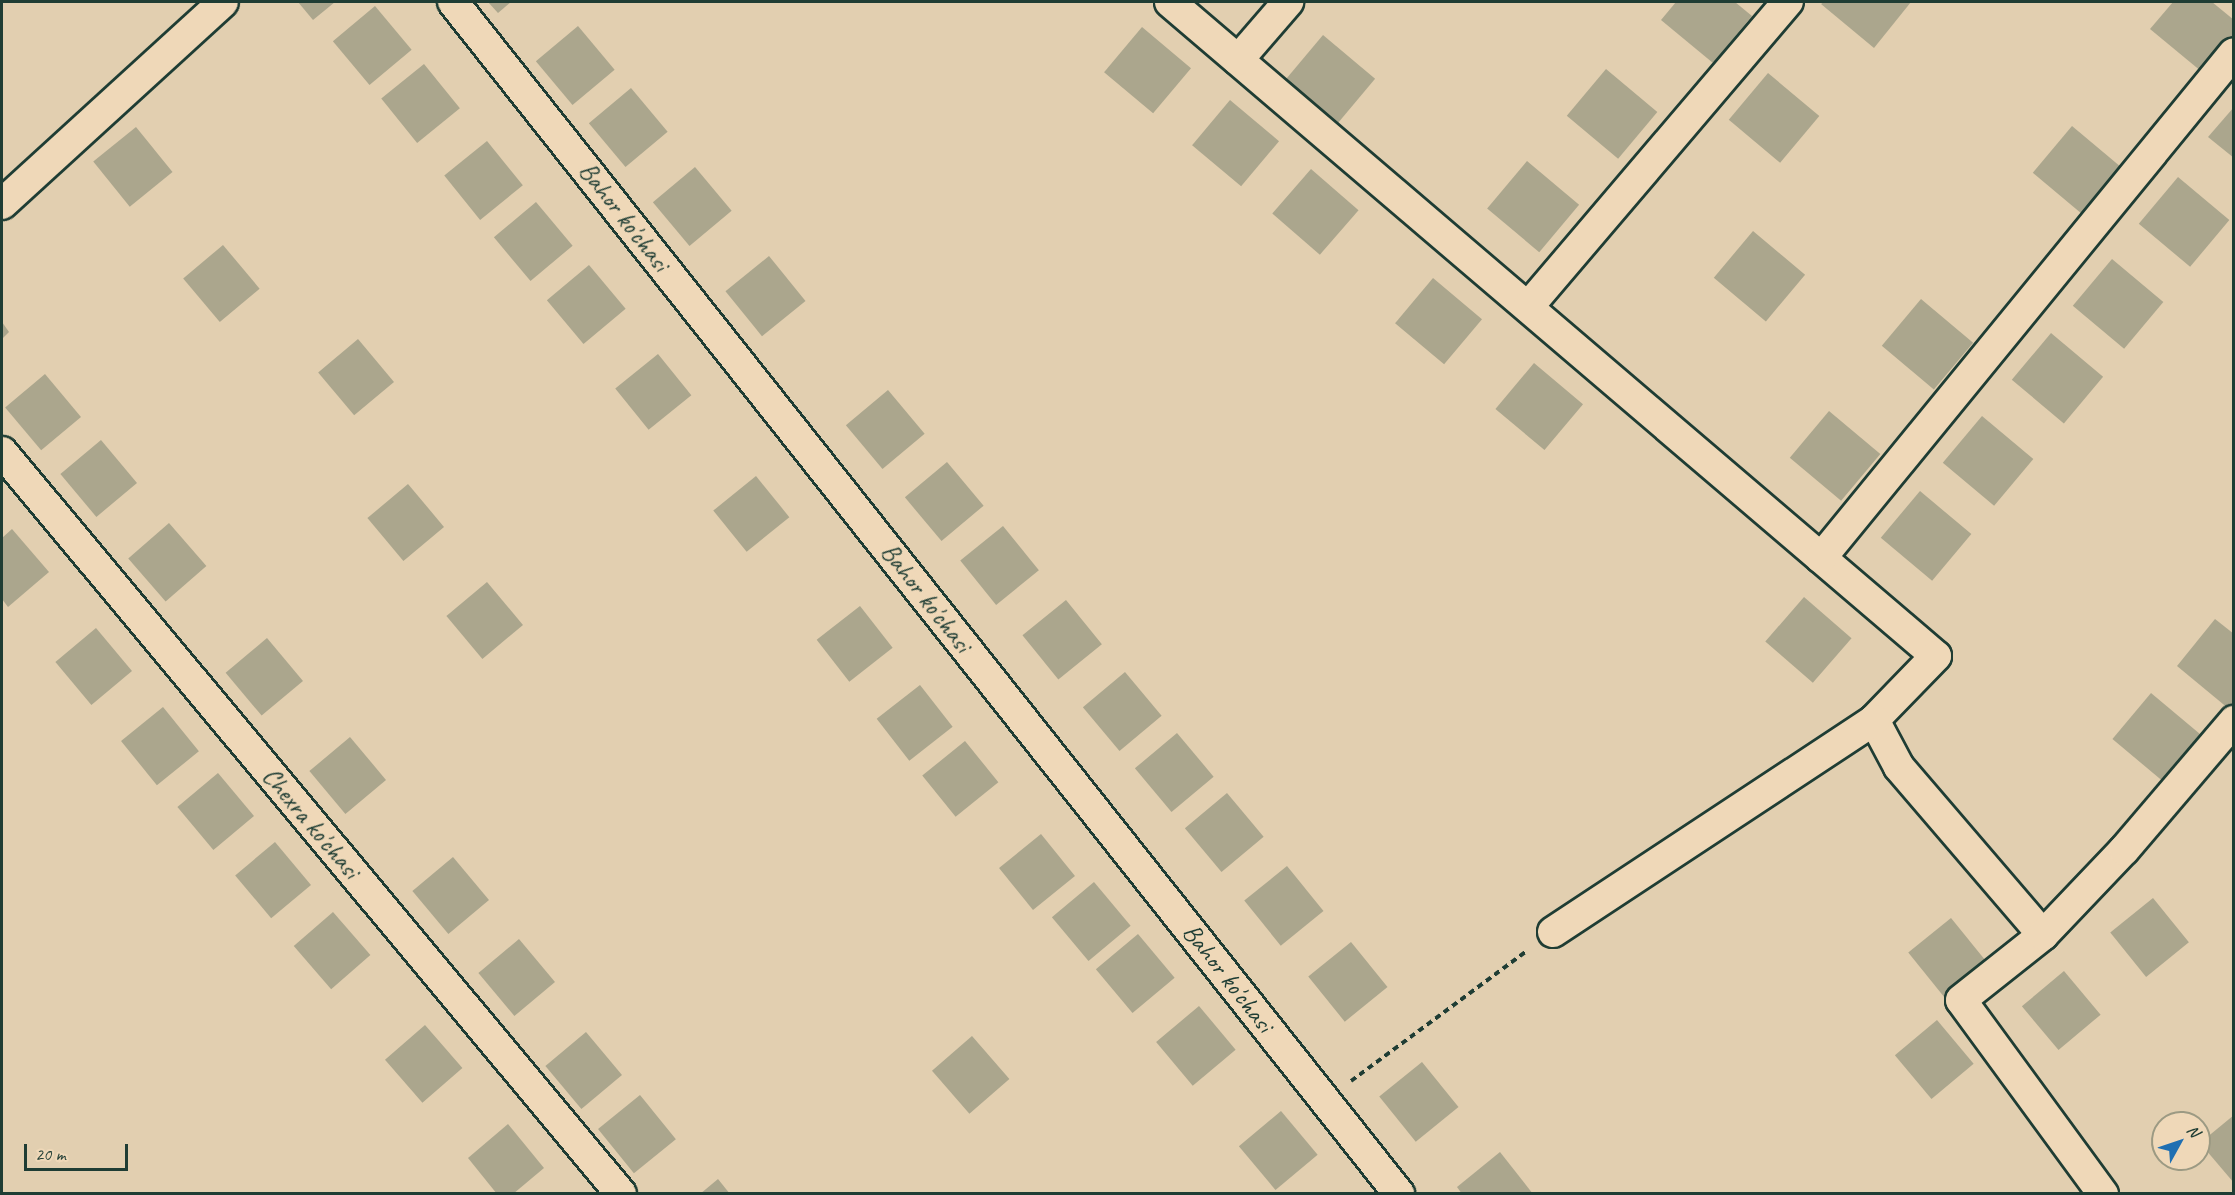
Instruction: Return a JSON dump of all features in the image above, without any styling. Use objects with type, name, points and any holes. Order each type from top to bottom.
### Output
[{"type":"street","points":[[2,204],[223,2]]},
{"type":"street","name":"Bahor ko'chasi","points":[[453,2],[1399,1194]]},
{"type":"street","points":[[1170,2],[1936,656],[1874,720],[1553,932]]},
{"type":"street","points":[[1238,60],[1288,2]]},
{"type":"street","points":[[1528,307],[1788,2]]},
{"type":"street","points":[[1821,558],[2234,53]]},
{"type":"street","name":"Chexra ko'chasi","points":[[2,452],[621,1194]]},
{"type":"street","points":[[1874,720],[1899,767],[2043,935]]},
{"type":"street","points":[[2103,1194],[1961,1000],[2043,935],[2124,850],[2234,721]]},
{"type":"path","points":[[1325,1101],[1553,932]]},
{"type":"building","points":[[298,2],[335,2],[313,20]]},
{"type":"building","points":[[488,2],[511,2],[498,13]]},
{"type":"building","points":[[1676,2],[1735,2],[1752,16],[1713,63],[1661,20]]},
{"type":"building","points":[[1824,2],[1911,2],[1874,48],[1821,4]]},
{"type":"building","points":[[2173,2],[2212,2],[2234,20],[2234,34],[2202,72],[2150,29]]},
{"type":"building","points":[[375,6],[412,50],[370,85],[333,41]]},
{"type":"building","points":[[578,26],[615,70],[573,105],[536,61]]},
{"type":"building","points":[[1142,27],[1191,68],[1153,113],[1104,72]]},
{"type":"building","points":[[1323,35],[1375,79],[1335,126],[1283,82]]},
{"type":"building","points":[[424,64],[460,108],[417,143],[381,99]]},
{"type":"building","points":[[1606,69],[1657,112],[1618,159],[1567,116]]},
{"type":"building","points":[[1768,73],[1819,116],[1780,163],[1729,120]]},
{"type":"building","points":[[631,88],[668,132],[626,167],[589,123]]},
{"type":"building","points":[[1230,100],[1279,141],[1241,186],[1192,145]]},
{"type":"building","points":[[2234,107],[2234,158],[2208,137]]},
{"type":"building","points":[[2072,126],[2123,169],[2084,216],[2033,173]]},
{"type":"building","points":[[136,127],[173,172],[130,207],[93,162]]},
{"type":"building","points":[[487,141],[523,185],[480,220],[444,176]]},
{"type":"building","points":[[1527,161],[1579,205],[1539,252],[1487,208]]},
{"type":"building","points":[[695,167],[732,211],[690,246],[653,202]]},
{"type":"building","points":[[1311,169],[1359,210],[1320,255],[1272,214]]},
{"type":"building","points":[[2178,177],[2229,220],[2190,267],[2139,224]]},
{"type":"building","points":[[536,202],[573,246],[531,281],[494,237]]},
{"type":"building","points":[[1753,231],[1805,275],[1766,321],[1714,278]]},
{"type":"building","points":[[223,245],[260,289],[220,322],[183,278]]},
{"type":"building","points":[[769,256],[806,301],[762,336],[725,291]]},
{"type":"building","points":[[2112,259],[2163,302],[2124,349],[2073,306]]},
{"type":"building","points":[[589,265],[626,309],[584,344],[547,300]]},
{"type":"building","points":[[1433,278],[1482,319],[1444,364],[1395,323]]},
{"type":"building","points":[[1921,299],[1973,343],[1934,389],[1882,346]]},
{"type":"building","points":[[2,322],[9,332],[2,339]]},
{"type":"building","points":[[2051,333],[2103,377],[2064,423],[2012,380]]},
{"type":"building","points":[[358,339],[394,382],[354,415],[318,372]]},
{"type":"building","points":[[658,354],[691,395],[649,430],[615,389]]},
{"type":"building","points":[[1534,363],[1583,404],[1544,450],[1495,409]]},
{"type":"building","points":[[45,374],[81,417],[41,450],[5,407]]},
{"type":"building","points":[[888,390],[925,434],[883,469],[846,425]]},
{"type":"building","points":[[1829,411],[1880,454],[1841,501],[1790,458]]},
{"type":"building","points":[[1982,416],[2033,459],[1994,506],[1943,463]]},
{"type":"building","points":[[101,440],[137,483],[96,517],[60,474]]},
{"type":"building","points":[[947,462],[984,506],[942,541],[905,497]]},
{"type":"building","points":[[756,476],[789,517],[747,552],[713,511]]},
{"type":"building","points":[[408,484],[444,527],[403,561],[367,518]]},
{"type":"building","points":[[1920,491],[1971,534],[1932,581],[1881,538]]},
{"type":"building","points":[[169,523],[206,566],[166,601],[128,558]]},
{"type":"building","points":[[1003,526],[1039,570],[996,605],[960,561]]},
{"type":"building","points":[[12,529],[49,572],[8,607],[2,599],[2,538]]},
{"type":"building","points":[[487,582],[523,625],[482,659],[446,616]]},
{"type":"building","points":[[1804,597],[1852,638],[1813,683],[1765,642]]},
{"type":"building","points":[[1066,600],[1102,644],[1058,680],[1022,635]]},
{"type":"building","points":[[860,606],[893,648],[849,682],[817,640]]},
{"type":"building","points":[[2215,619],[2234,634],[2234,703],[2229,709],[2177,666]]},
{"type":"building","points":[[96,628],[132,671],[91,705],[55,662]]},
{"type":"building","points":[[267,638],[303,681],[262,716],[226,673]]},
{"type":"building","points":[[1125,672],[1162,716],[1120,751],[1083,707]]},
{"type":"building","points":[[920,685],[953,727],[909,761],[877,719]]},
{"type":"building","points":[[2151,693],[2204,737],[2165,783],[2112,739]]},
{"type":"building","points":[[163,707],[199,751],[157,785],[121,741]]},
{"type":"building","points":[[1177,733],[1214,777],[1172,812],[1135,768]]},
{"type":"building","points":[[350,737],[386,780],[345,814],[309,771]]},
{"type":"building","points":[[965,741],[998,782],[956,817],[922,776]]},
{"type":"building","points":[[218,773],[254,816],[213,850],[177,807]]},
{"type":"building","points":[[1227,793],[1264,837],[1222,872],[1185,828]]},
{"type":"building","points":[[1041,834],[1075,876],[1033,910],[999,868]]},
{"type":"building","points":[[275,842],[311,885],[271,918],[235,875]]},
{"type":"building","points":[[453,857],[489,900],[448,934],[412,891]]},
{"type":"building","points":[[1287,866],[1324,911],[1281,946],[1244,901]]},
{"type":"building","points":[[1094,882],[1131,926],[1089,961],[1052,917]]},
{"type":"building","points":[[2153,898],[2189,942],[2146,977],[2110,933]]},
{"type":"building","points":[[333,912],[370,955],[331,989],[294,946]]},
{"type":"building","points":[[1951,918],[1988,963],[1945,998],[1908,953]]},
{"type":"building","points":[[1138,934],[1175,978],[1133,1013],[1096,969]]},
{"type":"building","points":[[519,939],[555,982],[514,1016],[478,973]]},
{"type":"building","points":[[1351,942],[1388,987],[1345,1022],[1308,977]]},
{"type":"building","points":[[2064,971],[2101,1015],[2059,1050],[2022,1006]]},
{"type":"building","points":[[1199,1006],[1236,1050],[1193,1086],[1156,1042]]},
{"type":"building","points":[[1937,1020],[1974,1064],[1932,1099],[1895,1055]]},
{"type":"building","points":[[425,1025],[462,1068],[422,1103],[385,1060]]},
{"type":"building","points":[[586,1032],[622,1075],[581,1109],[545,1066]]},
{"type":"building","points":[[972,1036],[1009,1079],[969,1114],[932,1071]]},
{"type":"building","points":[[1422,1062],[1459,1107],[1416,1142],[1379,1097]]},
{"type":"building","points":[[640,1095],[676,1139],[634,1173],[598,1129]]},
{"type":"building","points":[[1281,1111],[1318,1155],[1276,1190],[1239,1146]]},
{"type":"building","points":[[2234,1115],[2234,1183],[2211,1156],[2211,1134]]},
{"type":"building","points":[[508,1124],[544,1168],[513,1194],[497,1194],[468,1158]]},
{"type":"building","points":[[1500,1152],[1533,1194],[1462,1194],[1457,1187]]},
{"type":"building","points":[[718,1179],[730,1194],[700,1194]]}]
